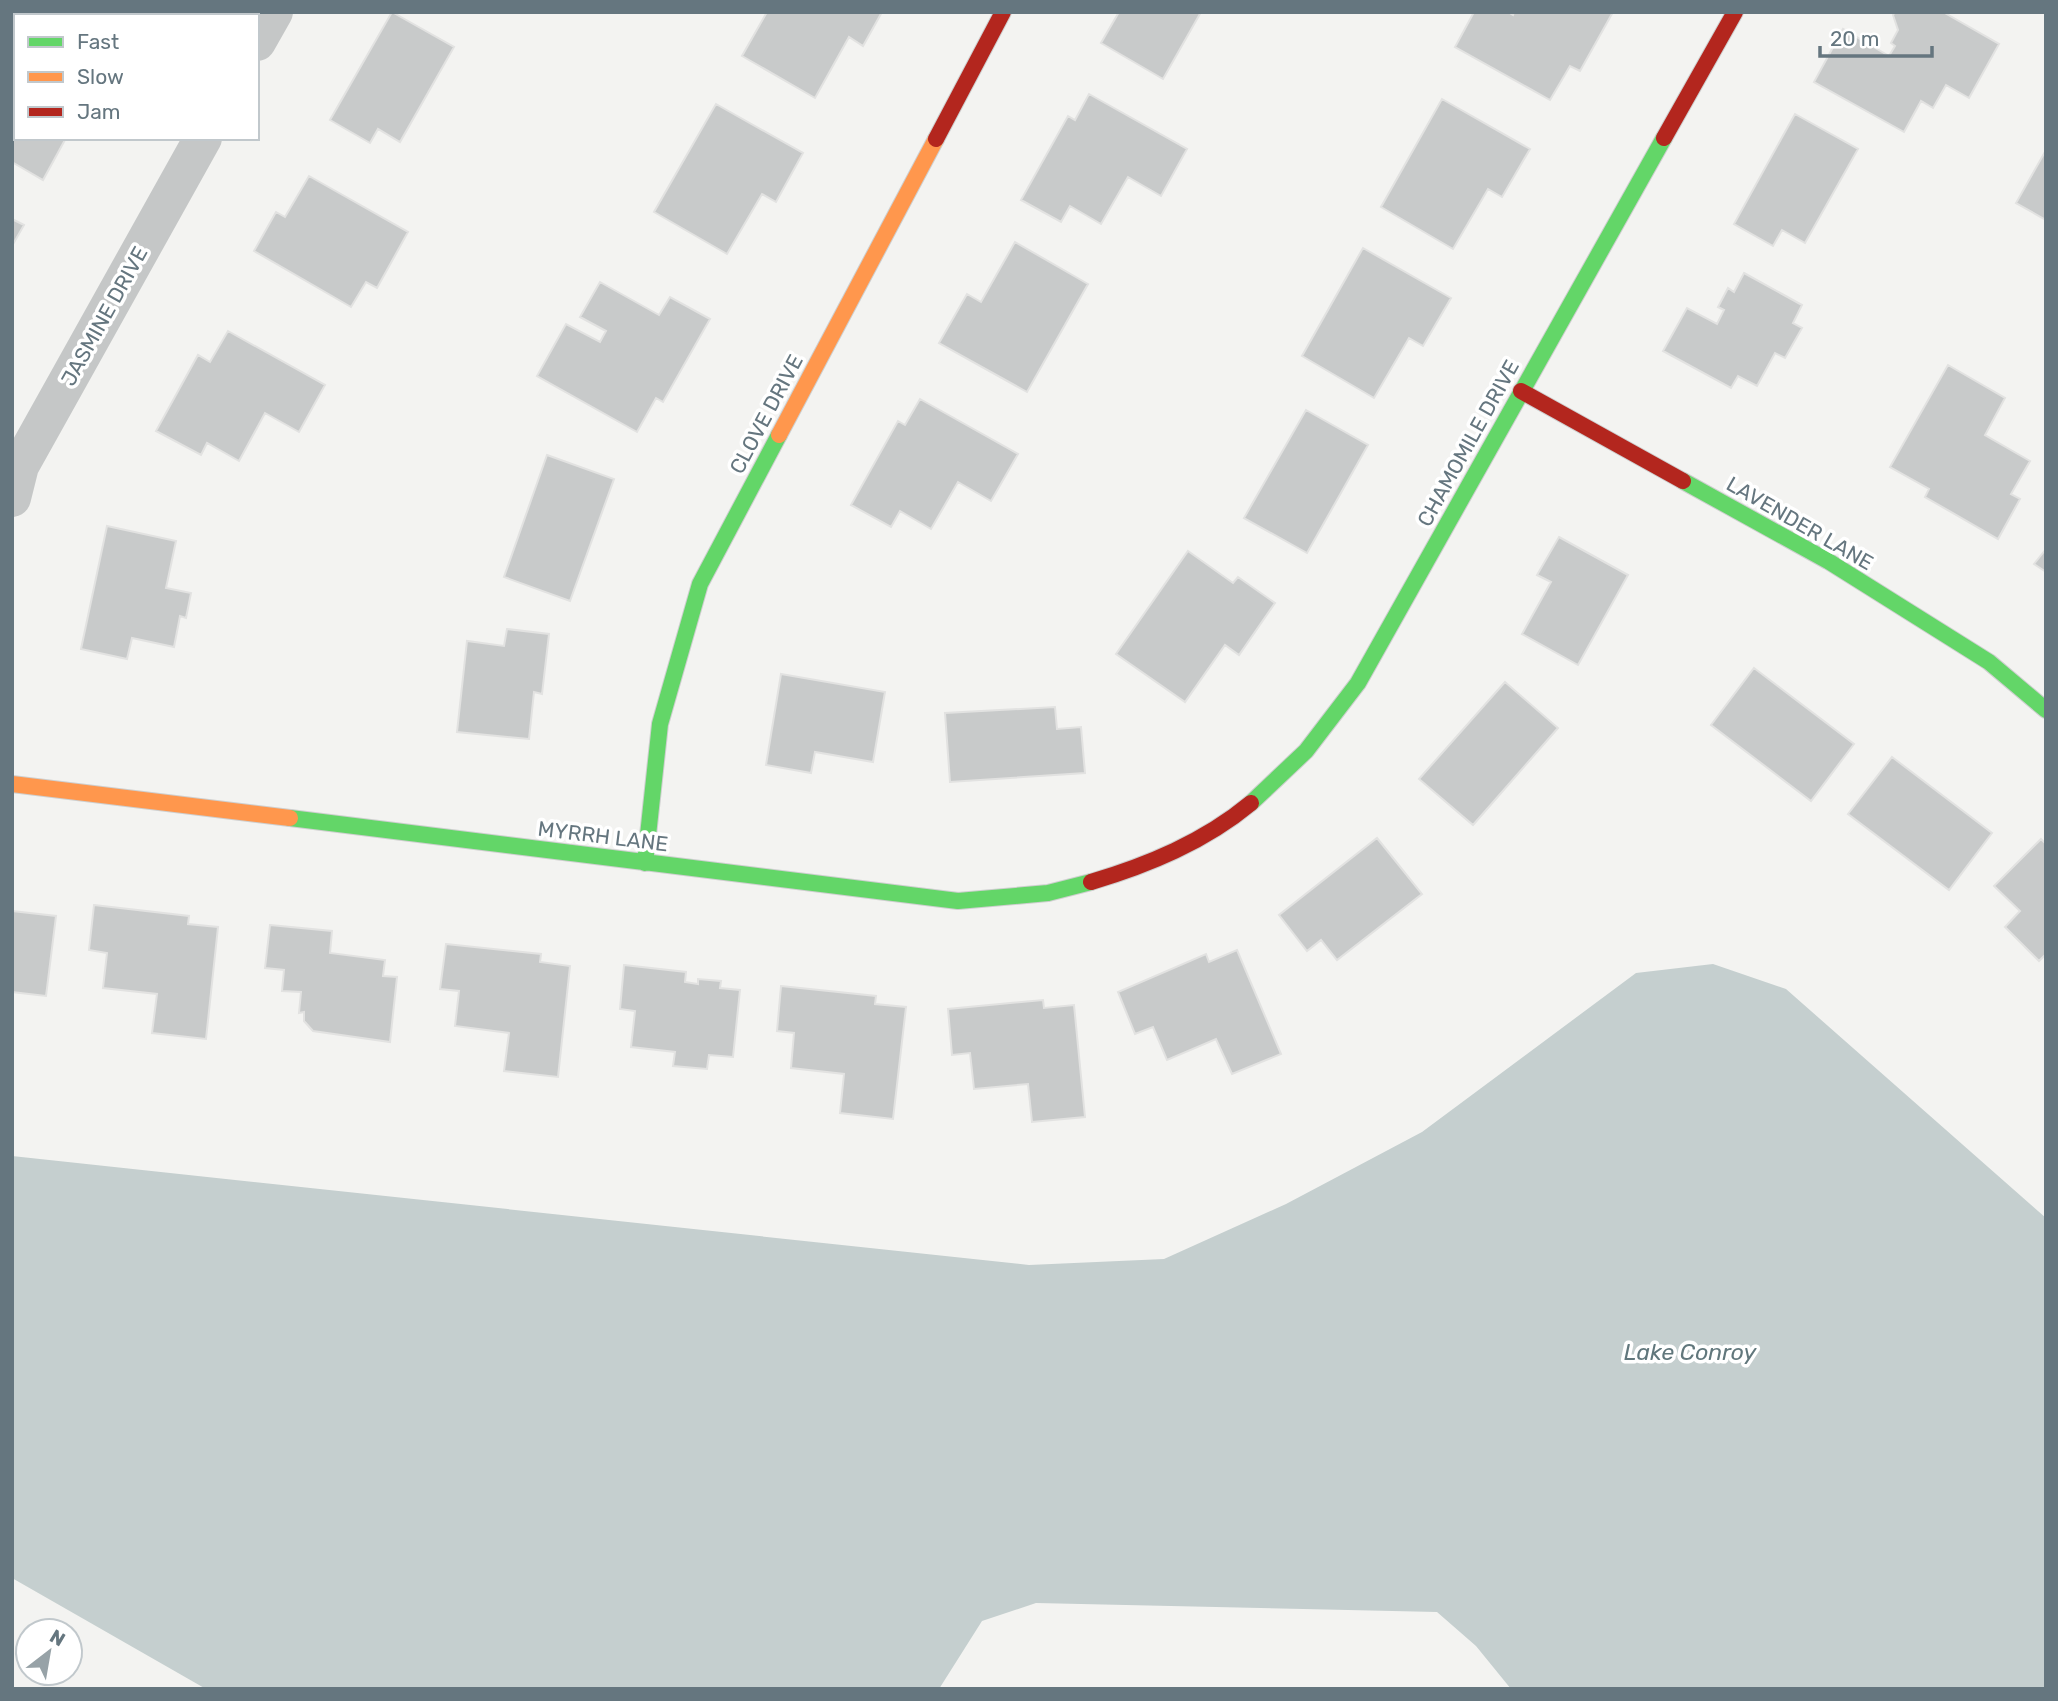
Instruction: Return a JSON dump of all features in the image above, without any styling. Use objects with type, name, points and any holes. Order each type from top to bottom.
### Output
[{"type":"street","points":[[259,38],[274,12]]},
{"type":"street","name":"CLOVE DRIVE","points":[[645,863],[660,724],[700,584],[1003,12]]},
{"type":"street","name":"CHAMOMILE DRIVE","points":[[1183,849],[1234,817],[1271,787],[1305,754],[1358,683],[1735,12]]},
{"type":"street","name":"JASMINE DRIVE","points":[[12,498],[20,466],[202,140]]},
{"type":"street","name":"LAVENDER LANE","points":[[1521,391],[1828,561],[1989,662],[2046,710]]},
{"type":"street","name":"MYRRH LANE","points":[[12,784],[958,901],[1060,891],[1136,869],[1183,849]]},
{"type":"water","name":"Lake Conroy","points":[[1713,964],[1786,989],[2046,1218],[2046,1689],[1511,1689],[1476,1646],[1437,1612],[1036,1603],[982,1621],[939,1689],[206,1689],[12,1578],[12,1156],[1029,1265],[1164,1259],[1286,1204],[1422,1132],[1636,973]]},
{"type":"building","points":[[99,12],[146,12],[145,14]]},
{"type":"building","points":[[392,12],[454,47],[400,142],[378,129],[370,143],[330,120]]},
{"type":"building","points":[[767,12],[882,12],[863,46],[849,37],[815,98],[742,56]]},
{"type":"building","points":[[1119,12],[1201,12],[1163,79],[1101,43]]},
{"type":"building","points":[[1474,12],[1508,12],[1513,15],[1514,12],[1613,12],[1580,71],[1570,66],[1550,100],[1455,47]]},
{"type":"building","points":[[1895,12],[1943,12],[1999,44],[1969,98],[1946,85],[1933,108],[1921,101],[1904,132],[1814,82],[1843,29],[1889,56],[1895,46],[1891,43],[1898,30],[1893,15]]},
{"type":"building","points":[[1089,94],[1187,149],[1161,196],[1128,177],[1101,224],[1070,206],[1061,222],[1021,200],[1068,116],[1075,120]]},
{"type":"building","points":[[1442,99],[1530,149],[1502,197],[1488,189],[1453,249],[1381,207]]},
{"type":"building","points":[[14,103],[14,140],[65,140],[43,180],[12,162]]},
{"type":"building","points":[[716,104],[803,153],[776,202],[762,194],[727,254],[654,212]]},
{"type":"building","points":[[1795,114],[1858,149],[1805,243],[1782,230],[1773,246],[1734,224]]},
{"type":"building","points":[[2046,150],[2046,220],[2016,203]]},
{"type":"building","points":[[309,176],[408,232],[377,288],[366,282],[351,307],[254,251],[276,212],[285,217]]},
{"type":"building","points":[[12,219],[24,225],[12,246]]},
{"type":"building","points":[[1015,242],[1088,284],[1027,392],[939,343],[967,294],[981,302]]},
{"type":"building","points":[[1363,248],[1451,298],[1423,346],[1409,338],[1374,398],[1302,356]]},
{"type":"building","points":[[1744,273],[1802,305],[1793,323],[1802,328],[1785,358],[1775,353],[1757,386],[1738,376],[1731,388],[1663,351],[1687,308],[1717,324],[1724,310],[1718,307],[1728,288],[1734,292]]},
{"type":"building","points":[[600,282],[659,315],[670,297],[710,319],[663,402],[656,398],[637,432],[537,376],[566,324],[600,342],[606,331],[580,317]]},
{"type":"building","points":[[228,331],[325,385],[299,432],[265,413],[239,461],[207,443],[201,455],[156,431],[198,355],[210,362]]},
{"type":"building","points":[[1948,365],[2005,398],[1985,435],[2030,461],[2011,494],[2020,499],[1998,539],[1925,497],[1929,489],[1890,467]]},
{"type":"building","points":[[920,399],[1018,454],[991,501],[958,482],[931,529],[900,511],[891,527],[851,505],[898,421],[905,425]]},
{"type":"building","points":[[1306,410],[1368,445],[1307,553],[1244,518]]},
{"type":"building","points":[[547,455],[614,479],[570,601],[504,577]]},
{"type":"building","points":[[107,526],[176,541],[166,588],[191,593],[186,618],[180,616],[174,647],[132,638],[127,659],[81,649]]},
{"type":"building","points":[[1559,537],[1628,575],[1578,665],[1522,634],[1551,582],[1537,575]]},
{"type":"building","points":[[2046,549],[2046,572],[2034,564]]},
{"type":"building","points":[[1188,551],[1233,583],[1238,577],[1275,603],[1239,655],[1225,645],[1185,702],[1116,654]]},
{"type":"building","points":[[507,629],[549,634],[542,694],[534,692],[529,739],[457,732],[467,641],[504,646]]},
{"type":"building","points":[[1754,668],[1854,744],[1811,801],[1711,725]]},
{"type":"building","points":[[781,674],[885,692],[873,762],[815,752],[811,773],[766,765]]},
{"type":"building","points":[[1505,682],[1558,728],[1473,825],[1419,779]]},
{"type":"building","points":[[1055,707],[1057,729],[1081,727],[1085,773],[950,782],[945,713]]},
{"type":"building","points":[[1892,757],[1992,833],[1949,890],[1848,814]]},
{"type":"building","points":[[1377,838],[1422,894],[1337,960],[1321,940],[1307,951],[1279,915]]},
{"type":"building","points":[[2041,839],[2046,844],[2046,954],[2039,961],[2005,927],[2020,911],[1994,886]]},
{"type":"building","points":[[94,905],[189,916],[188,924],[218,927],[206,1039],[152,1033],[157,994],[103,988],[107,953],[89,950]]},
{"type":"building","points":[[12,911],[56,916],[46,996],[12,992]]},
{"type":"building","points":[[270,925],[332,931],[330,953],[385,960],[383,976],[397,977],[390,1042],[313,1031],[304,1021],[304,1012],[299,1013],[301,992],[282,991],[284,970],[265,968]]},
{"type":"building","points":[[446,944],[541,954],[540,962],[570,966],[558,1077],[504,1071],[509,1033],[455,1026],[459,991],[440,989]]},
{"type":"building","points":[[1237,950],[1281,1054],[1232,1074],[1216,1039],[1167,1060],[1153,1027],[1135,1034],[1118,992],[1206,954],[1209,962]]},
{"type":"building","points":[[624,965],[686,972],[685,982],[698,984],[698,979],[721,981],[720,988],[740,990],[733,1057],[709,1055],[707,1069],[673,1066],[675,1052],[631,1047],[635,1011],[620,1009]]},
{"type":"building","points":[[781,986],[876,996],[875,1004],[906,1007],[893,1119],[840,1113],[844,1074],[791,1068],[794,1033],[777,1031]]},
{"type":"building","points":[[1043,1000],[1044,1008],[1074,1005],[1085,1117],[1032,1122],[1028,1084],[974,1089],[970,1053],[952,1055],[948,1009]]},
{"type":"traffic: fast","points":[[1251,803],[1306,751],[1358,683],[1664,138]]},
{"type":"traffic: fast","points":[[645,863],[660,724],[700,584],[779,435]]},
{"type":"traffic: fast","points":[[1683,481],[1828,561],[1989,662],[2046,710]]},
{"type":"traffic: fast","points":[[290,818],[958,901],[1048,893],[1091,882]]},
{"type":"traffic: slow","points":[[779,435],[936,139]]},
{"type":"traffic: slow","points":[[12,784],[290,818]]},
{"type":"traffic: jam","points":[[936,139],[1003,12]]},
{"type":"traffic: jam","points":[[1664,138],[1735,12]]},
{"type":"traffic: jam","points":[[1521,391],[1683,481]]},
{"type":"traffic: jam","points":[[1091,882],[1175,851],[1195,841],[1251,803]]}]
